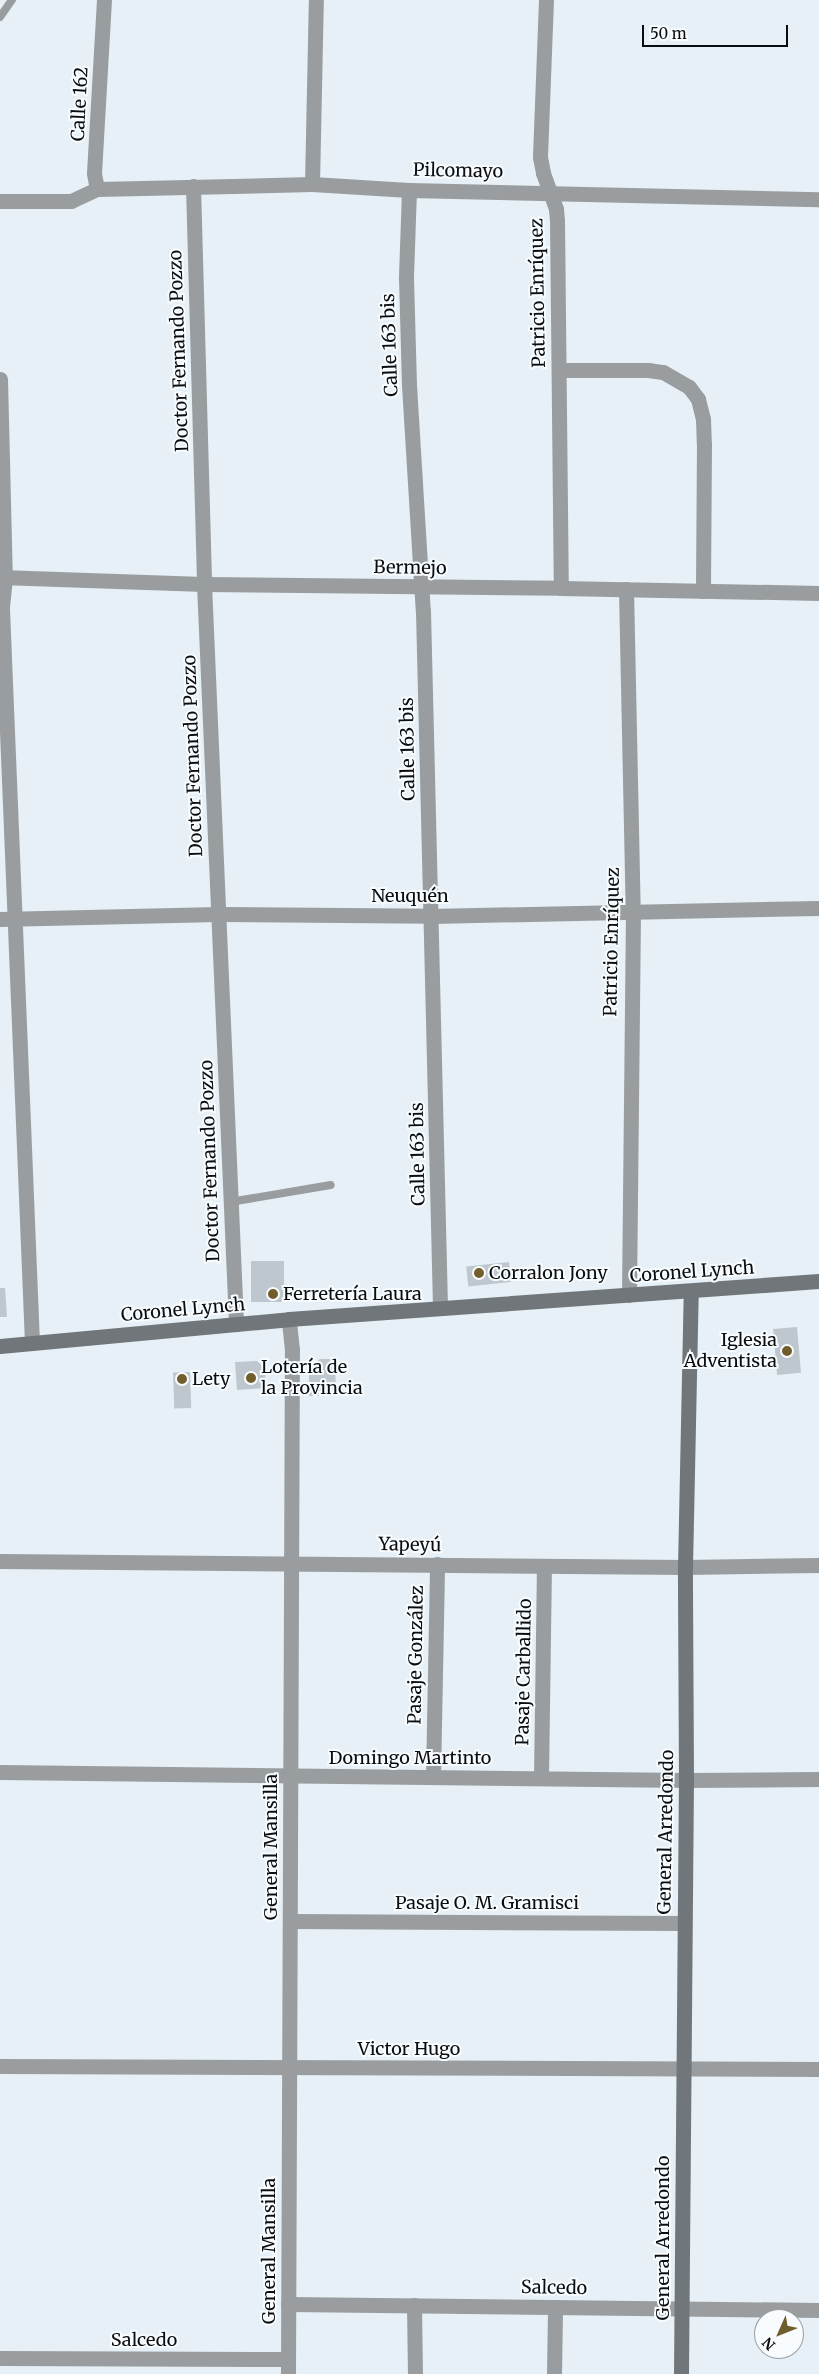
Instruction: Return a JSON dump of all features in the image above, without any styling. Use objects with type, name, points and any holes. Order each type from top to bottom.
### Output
[{"type":"street","name":"Calle 162","points":[[97,189],[94,173],[104,0]]},
{"type":"street","points":[[312,184],[316,0]]},
{"type":"street","name":"Patricio Enríquez","points":[[546,0],[540,157],[549,192],[556,209],[557,221],[561,588]]},
{"type":"street","name":"Pilcomayo","points":[[97,189],[312,184],[409,190],[819,199]]},
{"type":"street","name":"Doctor Fernando Pozzo","points":[[193,186],[204,584],[236,1324]]},
{"type":"street","points":[[0,201],[71,201],[79,199],[97,189]]},
{"type":"street","name":"Calle 163 bis","points":[[409,190],[406,278],[409,385],[420,587],[423,611],[440,1308]]},
{"type":"street","points":[[559,370],[648,370],[663,372],[689,387],[698,399],[703,419],[704,444],[703,591]]},
{"type":"street","points":[[0,380],[7,919],[32,1342]]},
{"type":"street","name":"Bermejo","points":[[2,578],[204,584],[626,589],[819,594]]},
{"type":"street","name":"Patricio Enríquez","points":[[626,589],[633,912],[628,1295]]},
{"type":"street","name":"Neuquén","points":[[7,919],[218,914],[431,916],[819,908]]},
{"type":"street","name":"Coronel Lynch","points":[[0,1346],[289,1319],[819,1281]]},
{"type":"street","name":"General Arredondo","points":[[681,2374],[686,1780],[685,1568],[691,1291]]},
{"type":"street","name":"General Mansilla","points":[[288,2367],[292,1350],[289,1319]]},
{"type":"street","name":"Yapeyú","points":[[0,1560],[685,1568],[819,1565]]},
{"type":"street","name":"Pasaje González","points":[[432,1777],[437,1564]]},
{"type":"street","name":"Pasaje Carballido","points":[[541,1778],[544,1566]]},
{"type":"street","name":"Domingo Martinto","points":[[0,1772],[289,1777],[686,1780],[819,1779]]},
{"type":"street","name":"Pasaje O. M. Gramisci","points":[[290,1921],[684,1922]]},
{"type":"street","name":"Victor Hugo","points":[[0,2066],[288,2068],[683,2067],[819,2069]]},
{"type":"street","name":"Salcedo","points":[[288,2304],[819,2310]]},
{"type":"street","points":[[414,2306],[414,2374]]},
{"type":"street","points":[[554,2374],[555,2306]]},
{"type":"street","name":"Salcedo","points":[[0,2358],[288,2367]]},
{"type":"lane","points":[[0,17],[12,0]]},
{"type":"lane","points":[[230,1202],[331,1185]]},
{"type":"building","points":[[251,1261],[284,1261],[284,1302],[251,1302]]},
{"type":"building","points":[[509,1262],[511,1282],[468,1286],[466,1266]]},
{"type":"building","points":[[0,1288],[5,1288],[7,1317],[0,1317]]},
{"type":"building","name":"Iglesia Adventista","points":[[797,1327],[801,1373],[777,1375],[773,1329]]},
{"type":"building","points":[[320,1359],[335,1359],[336,1396],[309,1396],[309,1367]]},
{"type":"building","name":"Lotería de la Provincia","points":[[257,1361],[265,1368],[266,1388],[237,1390],[235,1362]]},
{"type":"building","points":[[190,1372],[191,1408],[174,1409],[173,1373]]},
{"type":"place","name":"Corralon Jony","points":[[479,1273]]},
{"type":"place","name":"Ferretería Laura","points":[[273,1294]]},
{"type":"place","name":"Iglesia Adventista","points":[[787,1351]]},
{"type":"place","name":"Lotería de la Provincia","points":[[251,1378]]},
{"type":"place","name":"Lety","points":[[182,1379]]}]
